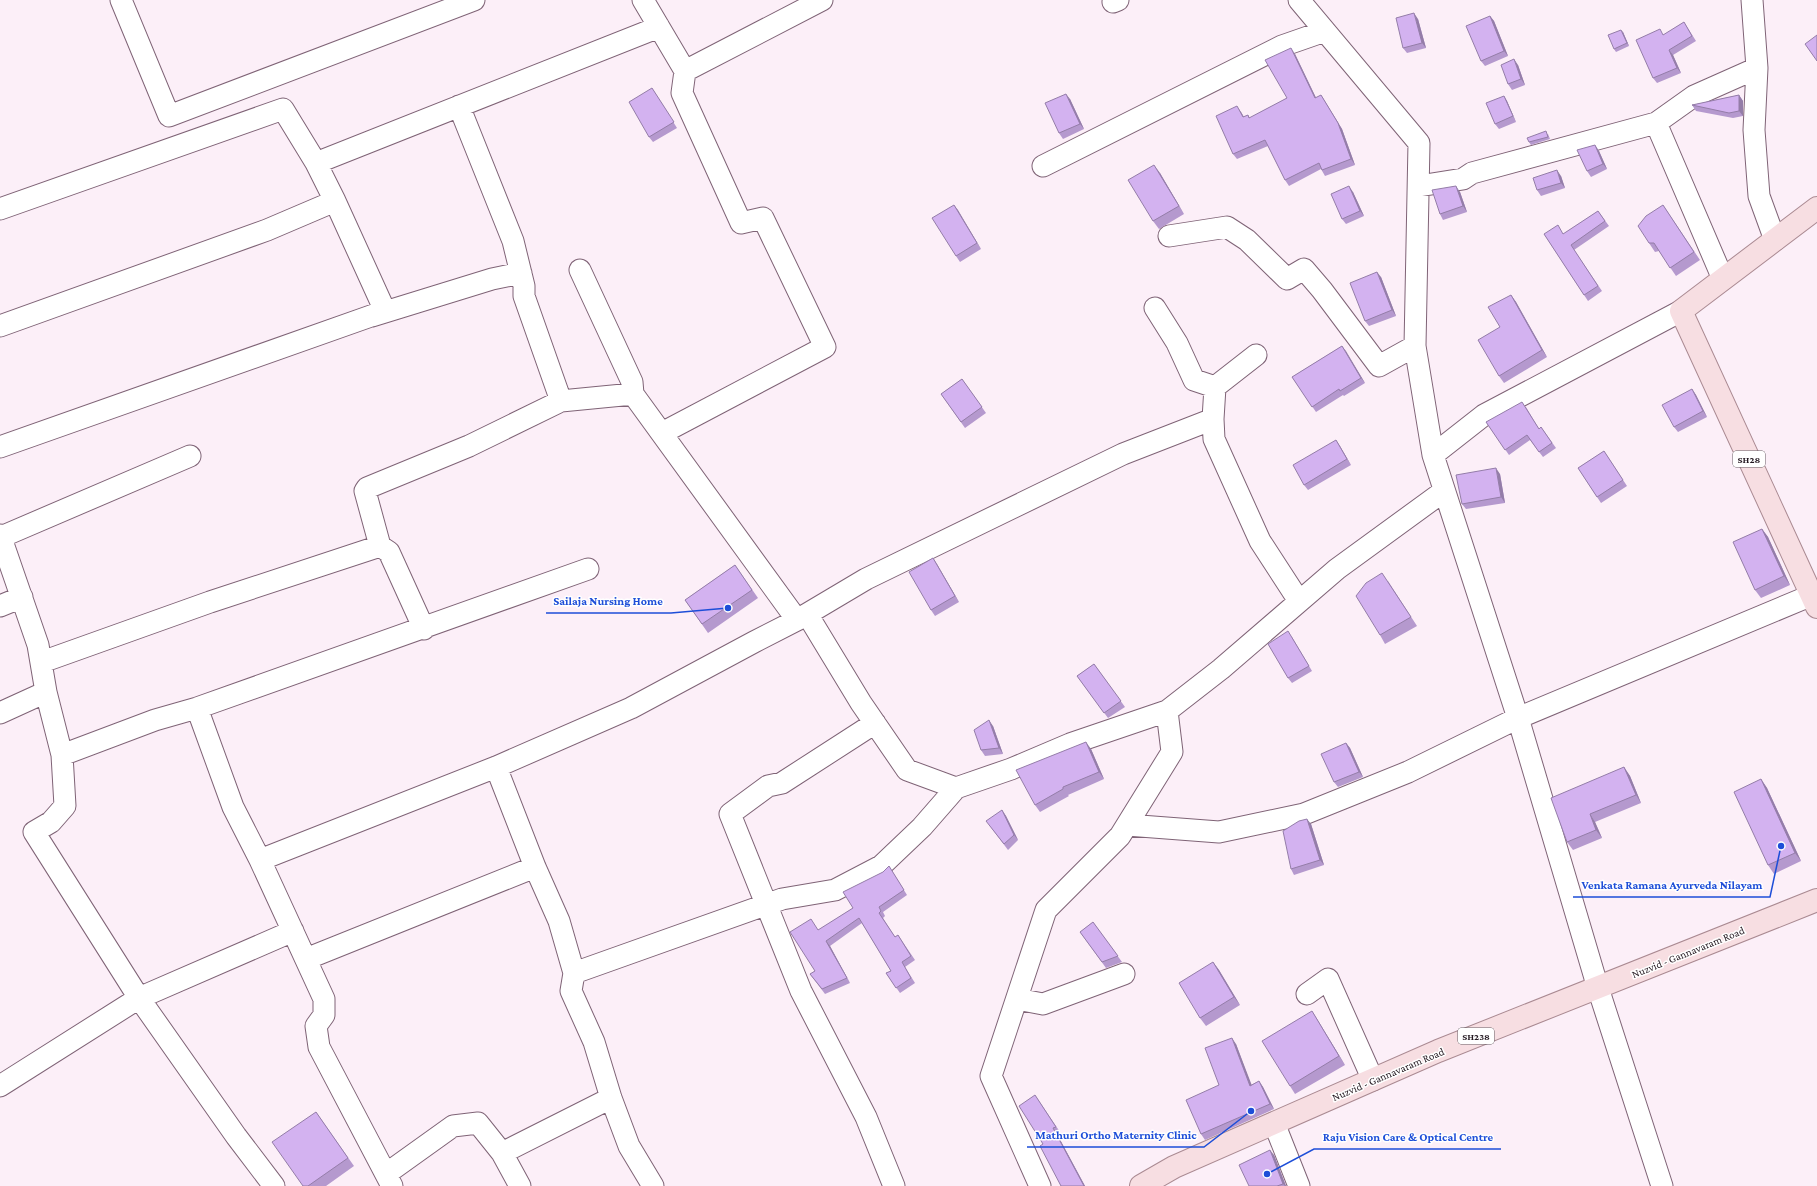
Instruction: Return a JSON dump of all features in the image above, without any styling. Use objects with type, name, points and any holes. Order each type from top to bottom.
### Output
[{"type":"main road","points":[[1681,311],[1817,208]]},
{"type":"main road","name":"SH28","points":[[1681,311],[1814,601]]},
{"type":"main road","name":"Nuzvid - Gannavaram Road","points":[[1141,1186],[1174,1167],[1438,1051],[1817,900]]},
{"type":"street","points":[[121,0],[168,116],[474,0]]},
{"type":"street","points":[[643,0],[685,71],[682,93],[741,223],[763,218],[825,347],[662,434]]},
{"type":"street","points":[[685,71],[822,0]]},
{"type":"street","points":[[1299,0],[1419,143],[1415,346],[1433,455],[1518,718],[1598,988],[1662,1186]]},
{"type":"street","points":[[1752,0],[1757,68],[1754,130],[1759,196],[1775,240]]},
{"type":"street","points":[[316,163],[659,27]]},
{"type":"street","points":[[1043,166],[1282,46],[1325,31]]},
{"type":"street","points":[[1418,186],[1463,179],[1472,173],[1656,123],[1694,96],[1757,68]]},
{"type":"street","points":[[459,106],[513,241],[521,273],[524,296],[561,401]]},
{"type":"street","points":[[0,209],[283,109],[316,163],[385,311],[0,447]]},
{"type":"street","points":[[1656,123],[1723,279]]},
{"type":"street","points":[[0,326],[267,230],[335,201]]},
{"type":"street","points":[[1169,236],[1226,227],[1247,240],[1287,279],[1304,269],[1322,290],[1379,366],[1415,346]]},
{"type":"street","points":[[580,270],[632,382],[633,394],[662,434],[802,617],[907,770],[956,788]]},
{"type":"street","points":[[341,326],[492,279],[521,273]]},
{"type":"street","points":[[1154,308],[1177,343],[1194,380],[1215,387]]},
{"type":"street","points":[[1433,455],[1484,415],[1681,311]]},
{"type":"street","points":[[1256,356],[1215,387],[1212,419],[1214,439],[1260,541],[1299,601]]},
{"type":"street","points":[[424,629],[388,552],[380,546],[366,491],[367,488],[469,446],[561,401],[633,394]]},
{"type":"street","points":[[260,860],[496,767],[631,708],[802,617],[866,579],[1123,454],[1212,419]]},
{"type":"street","points":[[190,456],[0,536],[38,645],[46,692],[62,755],[65,806],[51,822],[34,832],[139,998],[274,1186]]},
{"type":"street","points":[[574,973],[782,899],[835,890],[881,866],[922,827],[956,788],[1011,769],[1070,744],[1167,711],[1221,669],[1337,569],[1444,491]]},
{"type":"street","points":[[42,662],[210,602],[380,546]]},
{"type":"street","points":[[62,755],[155,720],[197,708],[424,629],[588,569]]},
{"type":"street","points":[[0,606],[22,597]]},
{"type":"street","points":[[1127,825],[1219,832],[1304,814],[1408,772],[1518,718],[1814,601]]},
{"type":"street","points":[[0,713],[46,692]]},
{"type":"street","points":[[197,708],[233,807],[260,860],[324,999],[324,1015],[316,1026],[319,1047],[389,1180],[453,1126],[478,1123],[502,1153],[520,1186]]},
{"type":"street","points":[[1040,1186],[991,1076],[1046,910],[1120,836],[1172,752],[1167,711]]},
{"type":"street","points":[[875,723],[782,783],[768,786],[730,814],[801,991],[866,1117],[894,1186]]},
{"type":"street","points":[[496,767],[535,867],[559,921],[574,973],[572,991],[594,1042],[611,1098],[629,1146],[652,1186]]},
{"type":"street","points":[[306,959],[535,867]]},
{"type":"street","points":[[0,1086],[139,998],[293,931]]},
{"type":"street","points":[[1017,999],[1042,1004],[1124,974]]},
{"type":"street","points":[[1307,994],[1328,979],[1373,1080]]},
{"type":"street","points":[[502,1153],[611,1098]]},
{"type":"street","points":[[1274,1123],[1299,1186]]},
{"type":"building","points":[[1414,13],[1422,43],[1403,48],[1396,18]]},
{"type":"building","points":[[1490,16],[1504,51],[1481,61],[1466,26]]},
{"type":"building","points":[[1684,22],[1692,36],[1669,50],[1677,68],[1653,78],[1636,40],[1660,29],[1663,35]]},
{"type":"building","points":[[1621,30],[1627,43],[1614,49],[1608,35]]},
{"type":"building","points":[[1817,35],[1817,61],[1805,44]]},
{"type":"building","points":[[1291,48],[1315,98],[1321,95],[1338,123],[1351,159],[1322,170],[1319,163],[1285,180],[1265,140],[1233,154],[1216,116],[1237,106],[1243,117],[1248,115],[1249,118],[1287,98],[1265,60]]},
{"type":"building","points":[[1514,59],[1521,79],[1508,84],[1501,65]]},
{"type":"building","points":[[652,88],[674,122],[649,137],[629,102]]},
{"type":"building","points":[[1066,94],[1080,124],[1059,133],[1045,103]]},
{"type":"building","points":[[1739,95],[1739,111],[1729,113],[1692,105]]},
{"type":"building","points":[[1504,96],[1513,116],[1495,124],[1486,103]]},
{"type":"building","points":[[1546,131],[1548,137],[1529,142],[1527,138]]},
{"type":"building","points":[[1595,145],[1603,164],[1587,171],[1577,150]]},
{"type":"building","points":[[1154,165],[1179,206],[1153,221],[1128,180]]},
{"type":"building","points":[[1557,170],[1561,183],[1537,190],[1533,178]]},
{"type":"building","points":[[1349,186],[1360,211],[1342,219],[1331,194]]},
{"type":"building","points":[[1456,186],[1463,206],[1440,214],[1432,190]]},
{"type":"building","points":[[954,205],[977,243],[956,256],[932,218]]},
{"type":"building","points":[[1663,205],[1694,252],[1670,268],[1654,243],[1649,243],[1638,226],[1646,216]]},
{"type":"building","points":[[1598,211],[1605,221],[1571,245],[1598,286],[1584,295],[1544,234],[1558,225],[1563,234]]},
{"type":"building","points":[[1377,272],[1392,310],[1365,321],[1350,283]]},
{"type":"building","points":[[1511,295],[1542,350],[1499,376],[1478,340],[1500,327],[1488,307]]},
{"type":"building","points":[[1342,346],[1361,378],[1340,391],[1339,389],[1312,407],[1292,377]]},
{"type":"building","points":[[962,379],[982,407],[961,422],[941,394]]},
{"type":"building","points":[[1692,389],[1703,411],[1674,427],[1662,405]]},
{"type":"building","points":[[1522,402],[1539,429],[1541,427],[1552,443],[1539,452],[1527,435],[1505,450],[1486,422]]},
{"type":"building","points":[[1336,440],[1347,459],[1304,485],[1293,465]]},
{"type":"building","points":[[1604,451],[1623,480],[1597,497],[1578,468]]},
{"type":"building","points":[[1496,468],[1501,497],[1462,504],[1456,475]]},
{"type":"building","points":[[1762,529],[1784,576],[1755,590],[1733,542]]},
{"type":"building","points":[[933,558],[955,596],[931,610],[909,572]]},
{"type":"building","points":[[735,565],[752,590],[702,624],[685,600]]},
{"type":"building","points":[[1382,573],[1411,617],[1380,635],[1356,596],[1366,583]]},
{"type":"building","points":[[1288,631],[1309,666],[1288,678],[1268,644]]},
{"type":"building","points":[[1094,664],[1121,701],[1104,713],[1077,676]]},
{"type":"building","points":[[989,720],[999,748],[981,750],[974,730]]},
{"type":"building","points":[[1086,742],[1099,772],[1063,787],[1063,789],[1035,805],[1016,770]]},
{"type":"building","points":[[1346,743],[1359,772],[1334,782],[1321,754]]},
{"type":"building","points":[[1624,767],[1636,795],[1590,814],[1596,830],[1567,842],[1551,798]]},
{"type":"building","points":[[1761,779],[1795,853],[1768,865],[1734,792]]},
{"type":"building","points":[[1002,810],[1014,835],[1004,844],[986,821]]},
{"type":"building","points":[[1307,819],[1320,860],[1291,869],[1283,831],[1299,821]]},
{"type":"building","points":[[889,866],[904,890],[879,907],[881,911],[879,913],[895,937],[898,935],[911,956],[902,962],[911,978],[896,988],[886,973],[891,971],[859,918],[826,941],[847,978],[822,989],[810,974],[815,971],[790,932],[811,919],[818,930],[853,908],[843,892],[883,872]]},
{"type":"building","points":[[1093,922],[1118,956],[1102,962],[1080,932]]},
{"type":"building","points":[[1213,962],[1234,997],[1200,1018],[1179,983]]},
{"type":"building","points":[[1312,1011],[1339,1056],[1290,1086],[1262,1041]]},
{"type":"building","points":[[1232,1038],[1250,1086],[1259,1081],[1270,1104],[1201,1134],[1186,1100],[1219,1085],[1205,1048]]},
{"type":"building","points":[[1035,1095],[1056,1127],[1053,1128],[1084,1186],[1061,1186],[1040,1146],[1043,1144],[1019,1106]]},
{"type":"building","points":[[316,1112],[348,1158],[308,1186],[303,1186],[272,1142]]},
{"type":"building","points":[[1270,1150],[1283,1184],[1277,1186],[1249,1186],[1239,1165]]},
{"type":"place","name":"Sailaja Nursing Home","points":[[728,608]]},
{"type":"place","name":"Venkata Ramana Ayurveda Nilayam","points":[[1781,846]]},
{"type":"place","name":"Mathuri Ortho Maternity Clinic","points":[[1251,1111]]},
{"type":"place","name":"Raju Vision Care & Optical Centre","points":[[1267,1174]]}]
